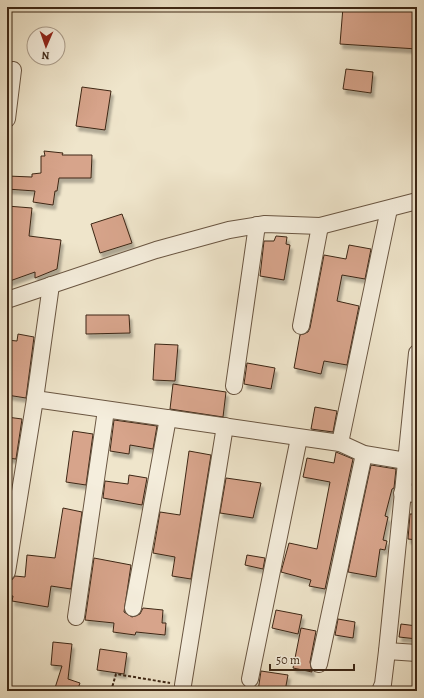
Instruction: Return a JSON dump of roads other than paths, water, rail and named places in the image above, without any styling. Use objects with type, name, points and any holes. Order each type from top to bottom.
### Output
[{"type":"street","points":[[7,118],[13,70]]},
{"type":"street","points":[[7,300],[156,250],[229,230],[257,225],[320,226],[417,201]]},
{"type":"street","points":[[340,443],[389,209]]},
{"type":"street","points":[[234,386],[257,225]]},
{"type":"street","points":[[301,326],[320,226]]},
{"type":"street","points":[[7,572],[35,399],[51,285]]},
{"type":"street","points":[[380,691],[383,684],[410,494],[406,461],[413,431],[417,353]]},
{"type":"street","points":[[35,399],[340,443],[364,454],[406,461]]},
{"type":"street","points":[[76,617],[106,410]]},
{"type":"street","points":[[133,608],[168,418]]},
{"type":"street","points":[[184,685],[226,426]]},
{"type":"street","points":[[250,678],[299,438]]},
{"type":"street","points":[[320,664],[364,454]]},
{"type":"street","points":[[387,651],[417,653]]}]
